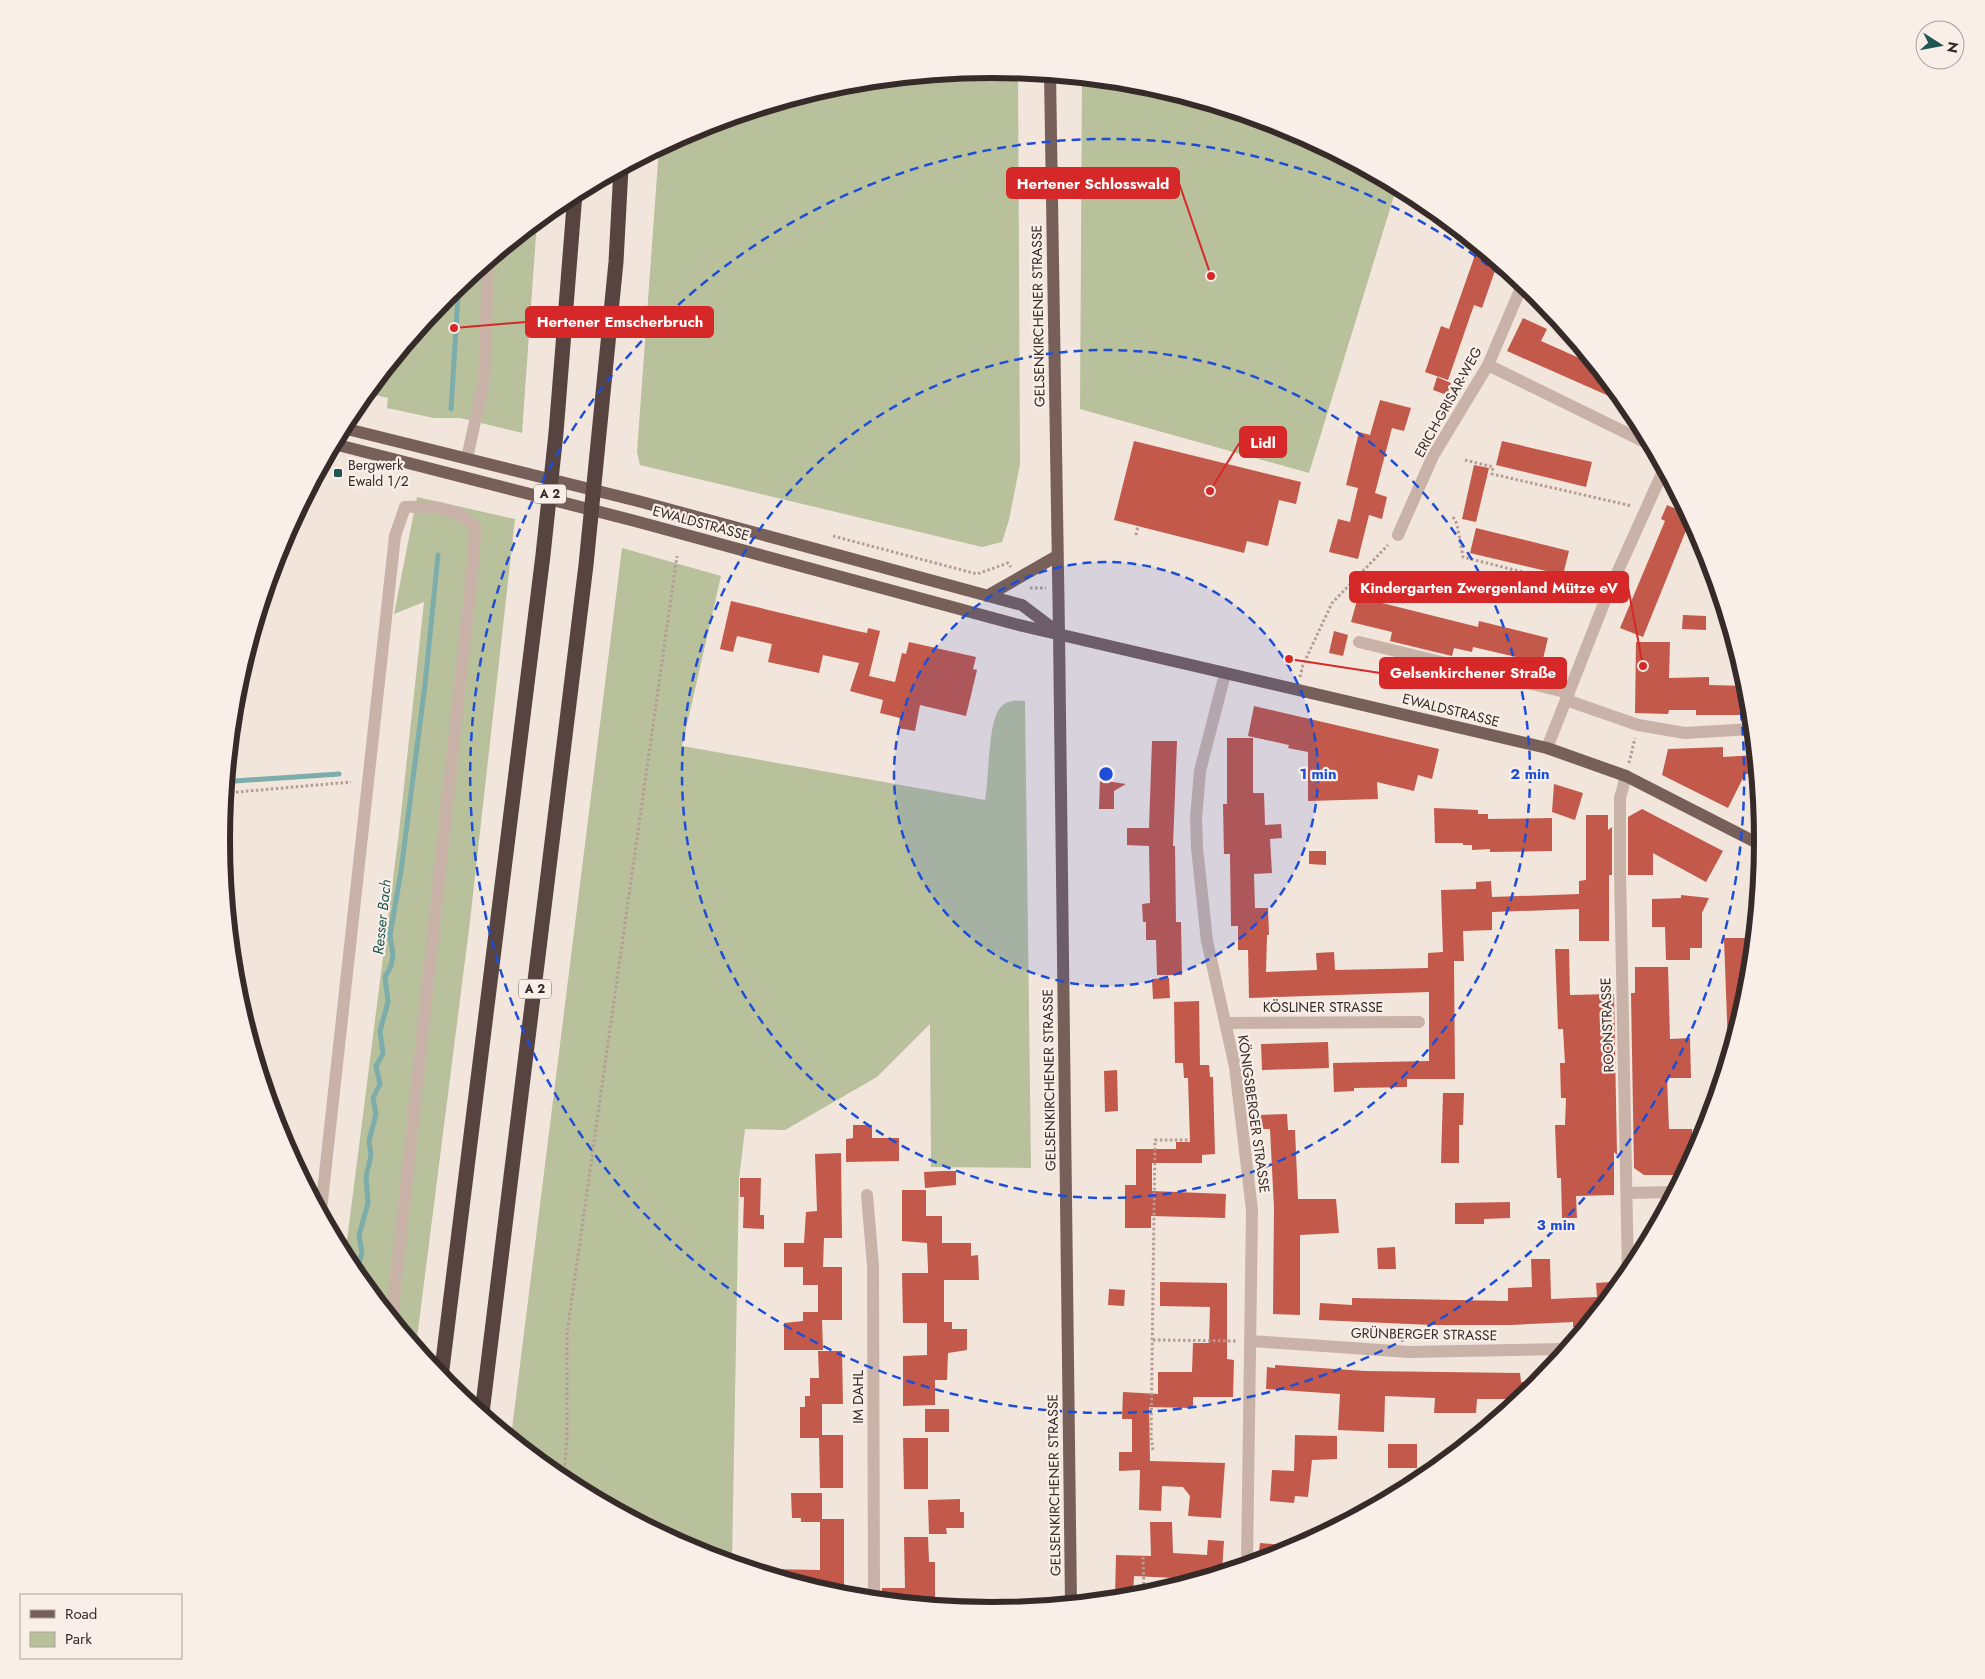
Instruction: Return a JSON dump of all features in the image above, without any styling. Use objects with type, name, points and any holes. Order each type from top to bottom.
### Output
[{"type":"highway","name":"A 2","points":[[483,1405],[586,565],[616,262],[622,174]]},
{"type":"highway","name":"A 2","points":[[442,1366],[543,555],[556,433],[574,203]]},
{"type":"main road","name":"GELSENKIRCHENER STRASSE","points":[[1050,80],[1071,1597]]},
{"type":"main road","name":"EWALDSTRASSE","points":[[350,430],[638,501],[1022,605],[1059,633]]},
{"type":"main road","name":"EWALDSTRASSE","points":[[341,446],[635,521],[1015,624],[1548,748],[1626,776],[1754,841]]},
{"type":"main road","points":[[987,596],[1057,556]]},
{"type":"street","points":[[467,458],[484,381],[488,269]]},
{"type":"street","name":"ERICH-GRISAR-WEG","points":[[1398,535],[1433,456],[1488,365],[1520,290]]},
{"type":"street","points":[[1488,365],[1640,439]]},
{"type":"street","points":[[1548,748],[1608,593],[1661,475]]},
{"type":"street","points":[[322,1200],[395,536],[405,507],[429,506],[463,515],[475,526],[474,554],[393,1309]]},
{"type":"street","points":[[1359,642],[1567,697],[1638,725],[1685,733],[1746,729]]},
{"type":"street","name":"KÖNIGSBERGER STRASSE","points":[[1225,674],[1204,748],[1196,818],[1198,865],[1207,941],[1227,1022],[1243,1124],[1252,1210],[1247,1557]]},
{"type":"street","name":"ROONSTRASSE","points":[[1626,776],[1620,798],[1620,872],[1628,1260]]},
{"type":"street","name":"KÖSLINER STRASSE","points":[[1227,1022],[1419,1022]]},
{"type":"street","points":[[1627,1193],[1668,1192]]},
{"type":"street","name":"IM DAHL","points":[[866,1195],[873,1266],[874,1592]]},
{"type":"street","name":"GRÜNBERGER STRASSE","points":[[1251,1341],[1409,1352],[1557,1350]]},
{"type":"path","points":[[1466,460],[1493,466],[1492,474],[1645,510]]},
{"type":"path","points":[[1453,517],[1463,558],[1608,593]]},
{"type":"path","points":[[1136,535],[1138,526]]},
{"type":"path","points":[[1297,690],[1303,665],[1332,603],[1398,535]]},
{"type":"path","points":[[832,536],[977,574],[1008,563]]},
{"type":"path","points":[[565,1470],[567,1435],[567,1333],[677,556]]},
{"type":"path","points":[[1626,776],[1638,725]]},
{"type":"path","points":[[232,792],[350,782]]},
{"type":"path","points":[[1153,1450],[1151,1442],[1155,1140],[1190,1140]]},
{"type":"path","points":[[1152,1340],[1251,1341]]},
{"type":"path","points":[[1143,1557],[1144,1586]]},
{"type":"green space","points":[[943,79],[1018,79],[1020,464],[1009,520],[1002,542],[982,547],[640,465],[637,452],[659,154],[748,118],[795,103],[844,92],[893,84]]},
{"type":"green space","points":[[1082,83],[1141,92],[1190,103],[1237,118],[1330,156],[1395,193],[1309,473],[1080,409]]},
{"type":"green space","points":[[536,230],[522,433],[460,418],[434,418],[387,408],[388,398],[374,395],[420,337],[490,267]]},
{"type":"green space","points":[[417,497],[515,519],[470,921],[417,1338],[388,1303],[347,1243],[399,832],[424,602],[394,614]]},
{"type":"green space","points":[[622,548],[721,576],[682,746],[985,800],[991,738],[996,715],[1006,703],[1025,701],[1031,1168],[931,1167],[930,1024],[877,1077],[785,1130],[745,1129],[739,1179],[732,1555],[655,1523],[611,1499],[569,1473],[512,1430]]},
{"type":"building","points":[[1475,255],[1483,258],[1496,268],[1482,308],[1474,305],[1448,380],[1425,372],[1441,326],[1449,329]]},
{"type":"building","points":[[1523,318],[1547,329],[1541,341],[1584,360],[1613,398],[1507,351]]},
{"type":"building","points":[[1437,377],[1451,383],[1447,395],[1433,390]]},
{"type":"building","points":[[1380,400],[1411,408],[1404,431],[1392,428],[1375,493],[1387,497],[1382,519],[1369,515],[1358,559],[1329,552],[1338,519],[1350,522],[1358,488],[1346,485],[1359,432],[1370,435]]},
{"type":"building","points":[[1134,441],[1301,482],[1296,504],[1279,500],[1268,546],[1247,541],[1244,553],[1114,520]]},
{"type":"building","points":[[1502,441],[1592,462],[1586,487],[1496,465]]},
{"type":"building","points":[[1474,465],[1489,468],[1476,522],[1462,519]]},
{"type":"building","points":[[1667,505],[1680,510],[1687,528],[1643,637],[1620,628],[1665,521],[1661,519]]},
{"type":"building","points":[[1476,528],[1569,551],[1563,575],[1470,553]]},
{"type":"building","points":[[1358,597],[1478,627],[1479,621],[1548,638],[1542,663],[1473,647],[1472,652],[1454,648],[1452,656],[1390,641],[1392,632],[1351,622]]},
{"type":"building","points":[[731,601],[857,631],[867,633],[868,628],[880,631],[869,676],[895,682],[902,653],[906,654],[909,642],[976,657],[973,669],[977,670],[966,716],[920,705],[915,731],[898,728],[900,718],[880,713],[883,700],[850,691],[859,663],[823,655],[819,673],[768,662],[772,644],[737,636],[733,652],[720,649]]},
{"type":"building","points":[[1683,615],[1706,616],[1706,630],[1682,629]]},
{"type":"building","points":[[1334,631],[1348,635],[1343,656],[1329,653]]},
{"type":"building","points":[[1636,642],[1670,642],[1669,678],[1709,677],[1709,685],[1739,686],[1744,715],[1696,715],[1696,710],[1669,710],[1668,714],[1635,713]]},
{"type":"building","points":[[1386,657],[1448,672],[1444,687],[1383,672]]},
{"type":"building","points":[[1254,706],[1439,749],[1432,779],[1418,775],[1414,791],[1377,782],[1378,799],[1308,801],[1308,752],[1288,748],[1289,745],[1248,736]]},
{"type":"building","points":[[1227,738],[1253,738],[1253,793],[1264,793],[1265,825],[1281,824],[1282,838],[1270,839],[1272,873],[1254,874],[1255,908],[1268,908],[1269,935],[1267,935],[1266,972],[1317,970],[1316,953],[1334,952],[1335,970],[1428,968],[1428,953],[1443,952],[1441,890],[1476,889],[1476,882],[1491,881],[1492,897],[1579,894],[1579,881],[1586,880],[1586,815],[1608,815],[1608,830],[1612,827],[1612,875],[1609,875],[1609,941],[1579,941],[1579,909],[1492,912],[1492,930],[1463,931],[1464,961],[1454,961],[1455,1079],[1407,1079],[1407,1087],[1354,1088],[1354,1091],[1334,1092],[1333,1063],[1429,1061],[1429,992],[1249,998],[1248,950],[1238,950],[1238,926],[1231,926],[1230,854],[1224,854],[1223,804],[1227,804]]},
{"type":"building","points":[[1152,741],[1177,741],[1173,846],[1175,846],[1176,922],[1181,922],[1182,975],[1157,975],[1156,940],[1146,940],[1146,922],[1143,922],[1142,904],[1150,903],[1149,846],[1127,845],[1127,828],[1149,828]]},
{"type":"building","points":[[1723,747],[1723,757],[1750,755],[1751,774],[1745,774],[1728,808],[1662,775],[1668,749]]},
{"type":"building","points":[[1100,780],[1126,784],[1114,791],[1114,809],[1099,809]]},
{"type":"building","points":[[1554,784],[1583,793],[1575,820],[1552,812]]},
{"type":"building","points":[[1434,808],[1478,810],[1478,814],[1488,814],[1488,819],[1552,818],[1552,851],[1490,852],[1490,849],[1472,850],[1472,845],[1463,845],[1463,843],[1435,843]]},
{"type":"building","points":[[1642,809],[1723,851],[1706,882],[1653,853],[1653,875],[1628,875],[1628,817]]},
{"type":"building","points":[[1309,851],[1326,851],[1326,865],[1309,864]]},
{"type":"building","points":[[1681,895],[1709,898],[1702,913],[1702,948],[1690,948],[1690,960],[1666,960],[1665,927],[1652,927],[1652,899],[1681,898]]},
{"type":"building","points":[[1724,938],[1748,938],[1740,988],[1728,1041]]},
{"type":"building","points":[[1555,949],[1569,949],[1570,995],[1614,994],[1617,1155],[1614,1152],[1614,1195],[1576,1196],[1577,1218],[1562,1218],[1561,1178],[1557,1178],[1555,1125],[1565,1125],[1566,1098],[1561,1098],[1560,1063],[1565,1063],[1563,1029],[1558,1029]]},
{"type":"building","points":[[1635,967],[1668,967],[1670,1039],[1690,1038],[1691,1078],[1667,1078],[1669,1129],[1692,1129],[1692,1139],[1677,1175],[1644,1175],[1634,1168],[1631,993],[1635,993]]},
{"type":"building","points":[[1169,978],[1170,998],[1153,999],[1152,979]]},
{"type":"building","points":[[1199,1001],[1200,1065],[1209,1065],[1210,1077],[1213,1077],[1215,1154],[1202,1155],[1202,1163],[1152,1163],[1152,1191],[1226,1194],[1225,1218],[1151,1216],[1151,1228],[1125,1228],[1125,1185],[1136,1185],[1136,1149],[1176,1149],[1176,1142],[1190,1142],[1188,1078],[1184,1078],[1183,1063],[1175,1063],[1174,1002]]},
{"type":"building","points":[[1328,1042],[1329,1068],[1262,1070],[1261,1044]]},
{"type":"building","points":[[1117,1070],[1118,1111],[1105,1112],[1104,1071]]},
{"type":"building","points":[[1443,1093],[1464,1093],[1463,1125],[1459,1125],[1459,1163],[1441,1163]]},
{"type":"building","points":[[1287,1114],[1288,1130],[1295,1130],[1298,1199],[1336,1199],[1339,1233],[1300,1235],[1300,1315],[1273,1314],[1274,1208],[1270,1129],[1258,1129],[1258,1115]]},
{"type":"building","points":[[853,1125],[872,1125],[872,1138],[899,1138],[899,1161],[846,1162],[846,1139],[853,1138]]},
{"type":"building","points":[[841,1153],[842,1238],[824,1238],[823,1267],[842,1267],[842,1320],[822,1320],[823,1350],[784,1350],[784,1323],[803,1321],[803,1312],[818,1312],[818,1285],[803,1285],[803,1267],[784,1267],[784,1243],[804,1243],[806,1212],[817,1211],[815,1154]]},
{"type":"building","points":[[956,1171],[956,1185],[925,1188],[924,1172]]},
{"type":"building","points":[[740,1178],[761,1178],[760,1215],[764,1215],[764,1229],[743,1228],[744,1197],[740,1197]]},
{"type":"building","points":[[902,1190],[926,1190],[926,1216],[942,1216],[942,1243],[971,1243],[971,1256],[978,1255],[979,1280],[944,1280],[944,1322],[952,1322],[952,1329],[967,1329],[967,1350],[948,1353],[947,1380],[935,1380],[935,1405],[903,1406],[903,1356],[927,1355],[927,1323],[903,1323],[902,1273],[928,1273],[928,1269],[927,1243],[902,1241]]},
{"type":"building","points":[[1510,1202],[1510,1218],[1484,1219],[1484,1224],[1455,1224],[1455,1203]]},
{"type":"building","points":[[1395,1247],[1396,1269],[1378,1269],[1377,1248]]},
{"type":"building","points":[[1531,1259],[1550,1259],[1551,1299],[1597,1297],[1596,1283],[1611,1282],[1577,1327],[1573,1327],[1573,1322],[1511,1325],[1432,1325],[1319,1320],[1320,1303],[1352,1305],[1352,1298],[1508,1301],[1508,1288],[1532,1287]]},
{"type":"building","points":[[1160,1282],[1227,1283],[1227,1359],[1234,1360],[1233,1397],[1193,1397],[1193,1408],[1149,1407],[1150,1461],[1225,1463],[1221,1518],[1188,1516],[1190,1496],[1183,1487],[1162,1486],[1161,1511],[1139,1510],[1140,1470],[1119,1471],[1119,1452],[1132,1452],[1132,1419],[1122,1419],[1123,1392],[1158,1394],[1158,1372],[1192,1372],[1193,1343],[1209,1343],[1210,1307],[1160,1306]]},
{"type":"building","points":[[1109,1289],[1125,1290],[1124,1306],[1108,1305]]},
{"type":"building","points":[[818,1351],[842,1351],[843,1404],[822,1404],[822,1435],[843,1435],[843,1488],[820,1488],[819,1438],[800,1438],[800,1407],[805,1407],[805,1396],[810,1396],[810,1378],[819,1378]]},
{"type":"building","points":[[1275,1365],[1365,1371],[1520,1373],[1521,1382],[1527,1382],[1509,1399],[1477,1399],[1476,1413],[1434,1413],[1435,1398],[1385,1396],[1384,1432],[1338,1430],[1340,1394],[1266,1389],[1267,1367],[1275,1368]]},
{"type":"building","points":[[925,1409],[949,1409],[949,1432],[925,1432]]},
{"type":"building","points":[[1295,1435],[1337,1436],[1337,1459],[1312,1460],[1308,1497],[1295,1496],[1294,1503],[1270,1501],[1272,1470],[1294,1471]]},
{"type":"building","points":[[903,1438],[928,1438],[928,1489],[904,1489]]},
{"type":"building","points":[[1388,1444],[1417,1444],[1417,1468],[1388,1468]]},
{"type":"building","points":[[791,1493],[822,1493],[822,1519],[844,1519],[844,1587],[773,1569],[820,1570],[820,1522],[801,1522],[801,1518],[792,1518]]},
{"type":"building","points":[[960,1499],[960,1512],[964,1512],[964,1528],[946,1528],[947,1534],[929,1534],[928,1500]]},
{"type":"building","points":[[1150,1522],[1172,1522],[1173,1553],[1207,1555],[1208,1540],[1224,1541],[1222,1566],[1180,1578],[1134,1576],[1133,1588],[1115,1591],[1116,1555],[1151,1556]]},
{"type":"building","points":[[904,1537],[928,1537],[929,1562],[935,1562],[935,1599],[882,1593],[882,1588],[905,1588]]},
{"type":"building","points":[[1260,1543],[1280,1545],[1259,1553]]},
{"type":"waterway","name":"Resser Bach","points":[[451,409],[458,297]]},
{"type":"waterway","name":"Resser Bach","points":[[359,1263],[362,1253],[359,1235],[368,1203],[366,1177],[371,1155],[369,1141],[376,1114],[373,1098],[380,1084],[376,1066],[383,1054],[380,1031],[388,1002],[385,977],[391,966],[393,955],[390,935],[401,871],[425,685],[438,555]]},
{"type":"waterway","points":[[235,781],[339,774]]},
{"type":"place","name":"Hertener Schlosswald","points":[[1211,276]]},
{"type":"place","name":"Hertener Emscherbruch","points":[[454,328]]},
{"type":"place","name":"Bergwerk Ewald 1/2","points":[[338,473]]},
{"type":"place","name":"Lidl","points":[[1210,491]]},
{"type":"place","name":"Gelsenkirchener Straße","points":[[1289,659]]},
{"type":"place","name":"Kindergarten Zwergenland Mütze eV","points":[[1643,666]]}]
